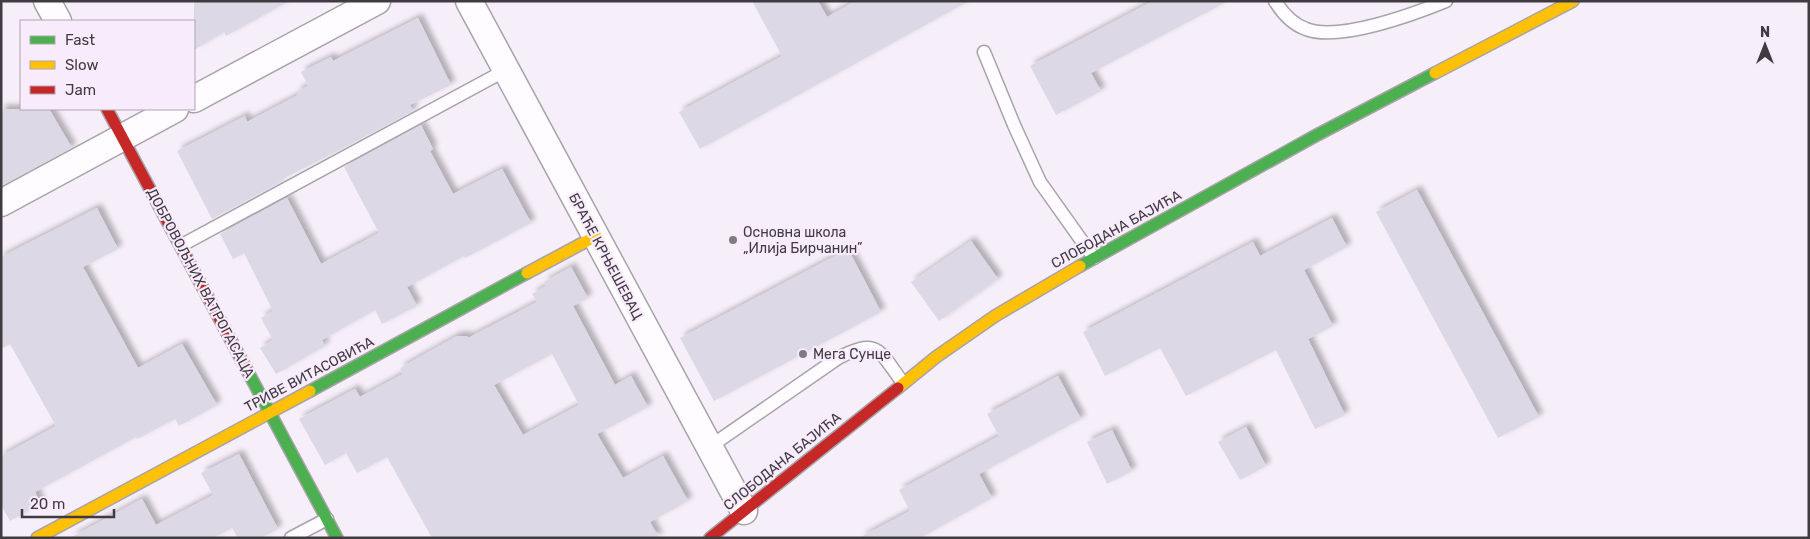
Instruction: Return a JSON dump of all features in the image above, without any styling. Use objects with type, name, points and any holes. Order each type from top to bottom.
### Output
[{"type":"street","points":[[47,1],[57,20]]},
{"type":"street","points":[[195,97],[377,1]]},
{"type":"street","name":"БРАЋЕ КРЊЕШЕВАЦ","points":[[469,1],[708,448],[744,511]]},
{"type":"street","name":"СЛОБОДАНА БАЈИЋА","points":[[710,538],[936,357],[995,316],[1094,258],[1315,136],[1573,1]]},
{"type":"street","name":"ДОБРОВОЉНИХ ВАТРОГАСАЦА","points":[[108,110],[182,245],[337,538]]},
{"type":"street","points":[[1,202],[173,110]]},
{"type":"street","name":"ТРИВЕ ВИТАСОВИЋА","points":[[37,538],[596,236]]},
{"type":"lane","points":[[1275,1],[1281,11],[1293,22],[1307,30],[1325,32],[1377,24],[1446,1]]},
{"type":"lane","points":[[984,52],[1040,182],[1094,258]]},
{"type":"lane","points":[[182,245],[506,70]]},
{"type":"lane","points":[[708,448],[838,358],[852,351],[864,347],[875,349],[883,356],[903,383]]},
{"type":"lane","points":[[291,538],[327,519]]},
{"type":"building","points":[[194,1],[289,1],[226,36],[224,32],[195,49]]},
{"type":"building","points":[[752,1],[818,1],[827,17],[856,1],[969,1],[700,149],[679,112],[782,56]]},
{"type":"building","points":[[1153,1],[1228,1],[1091,73],[1101,91],[1056,115],[1030,66]]},
{"type":"building","points":[[418,18],[451,85],[410,105],[413,111],[278,181],[279,183],[212,219],[177,151],[245,116],[247,122],[298,95],[297,91],[308,86],[301,72],[331,57],[333,61]]},
{"type":"building","points":[[1,109],[50,110],[72,148],[1,186]]},
{"type":"building","points":[[421,125],[433,149],[430,151],[453,194],[502,169],[531,223],[407,287],[417,306],[382,324],[375,310],[322,340],[325,346],[276,374],[260,348],[273,340],[261,318],[273,311],[244,253],[233,259],[220,234],[287,198],[321,264],[379,233],[344,167]]},
{"type":"building","points":[[1417,190],[1539,417],[1498,438],[1376,212]]},
{"type":"building","points":[[97,208],[118,249],[83,267],[138,368],[182,344],[217,405],[179,426],[175,419],[137,439],[136,437],[35,492],[41,504],[10,521],[1,505],[1,456],[56,426],[10,344],[1,349],[1,257]]},
{"type":"building","points":[[1332,218],[1347,247],[1304,270],[1333,326],[1308,339],[1345,415],[1315,429],[1276,350],[1186,396],[1160,348],[1105,376],[1083,332],[1253,242],[1260,256]]},
{"type":"building","points":[[971,241],[998,279],[939,321],[911,282]]},
{"type":"building","points":[[848,249],[881,312],[714,401],[680,338]]},
{"type":"building","points":[[571,267],[588,298],[573,306],[615,385],[631,376],[648,407],[597,434],[623,478],[663,456],[688,501],[650,522],[659,538],[432,538],[387,457],[357,473],[346,453],[325,465],[299,419],[355,389],[360,397],[403,374],[400,368],[457,336],[467,336],[468,338],[537,302],[532,294],[546,286],[544,282]],"holes":[[[552,354],[579,405],[523,435],[494,385]]]},
{"type":"building","points":[[1058,376],[1081,419],[979,474],[992,498],[920,538],[859,538],[910,511],[899,490],[999,436],[987,414]]},
{"type":"building","points":[[1246,427],[1266,466],[1240,480],[1218,442]]},
{"type":"building","points":[[1112,430],[1132,471],[1107,484],[1087,442]]},
{"type":"building","points":[[239,454],[278,529],[261,538],[238,538],[232,528],[213,538],[70,538],[142,499],[156,525],[213,495],[201,473]]},
{"type":"traffic: fast","points":[[1080,266],[1315,136],[1435,73]]},
{"type":"traffic: fast","points":[[310,391],[527,273]]},
{"type":"traffic: fast","points":[[248,372],[337,538]]},
{"type":"traffic: slow","points":[[1435,73],[1573,1]]},
{"type":"traffic: slow","points":[[527,273],[596,236]]},
{"type":"traffic: slow","points":[[898,388],[936,357],[995,316],[1080,266]]},
{"type":"traffic: slow","points":[[37,538],[310,391]]},
{"type":"traffic: jam","points":[[108,110],[248,372]]},
{"type":"traffic: jam","points":[[710,538],[898,388]]},
{"type":"place","name":"Основна школа „Илија Бирчанин”","points":[[733,240]]},
{"type":"place","name":"Мега Сунце","points":[[803,354]]}]
